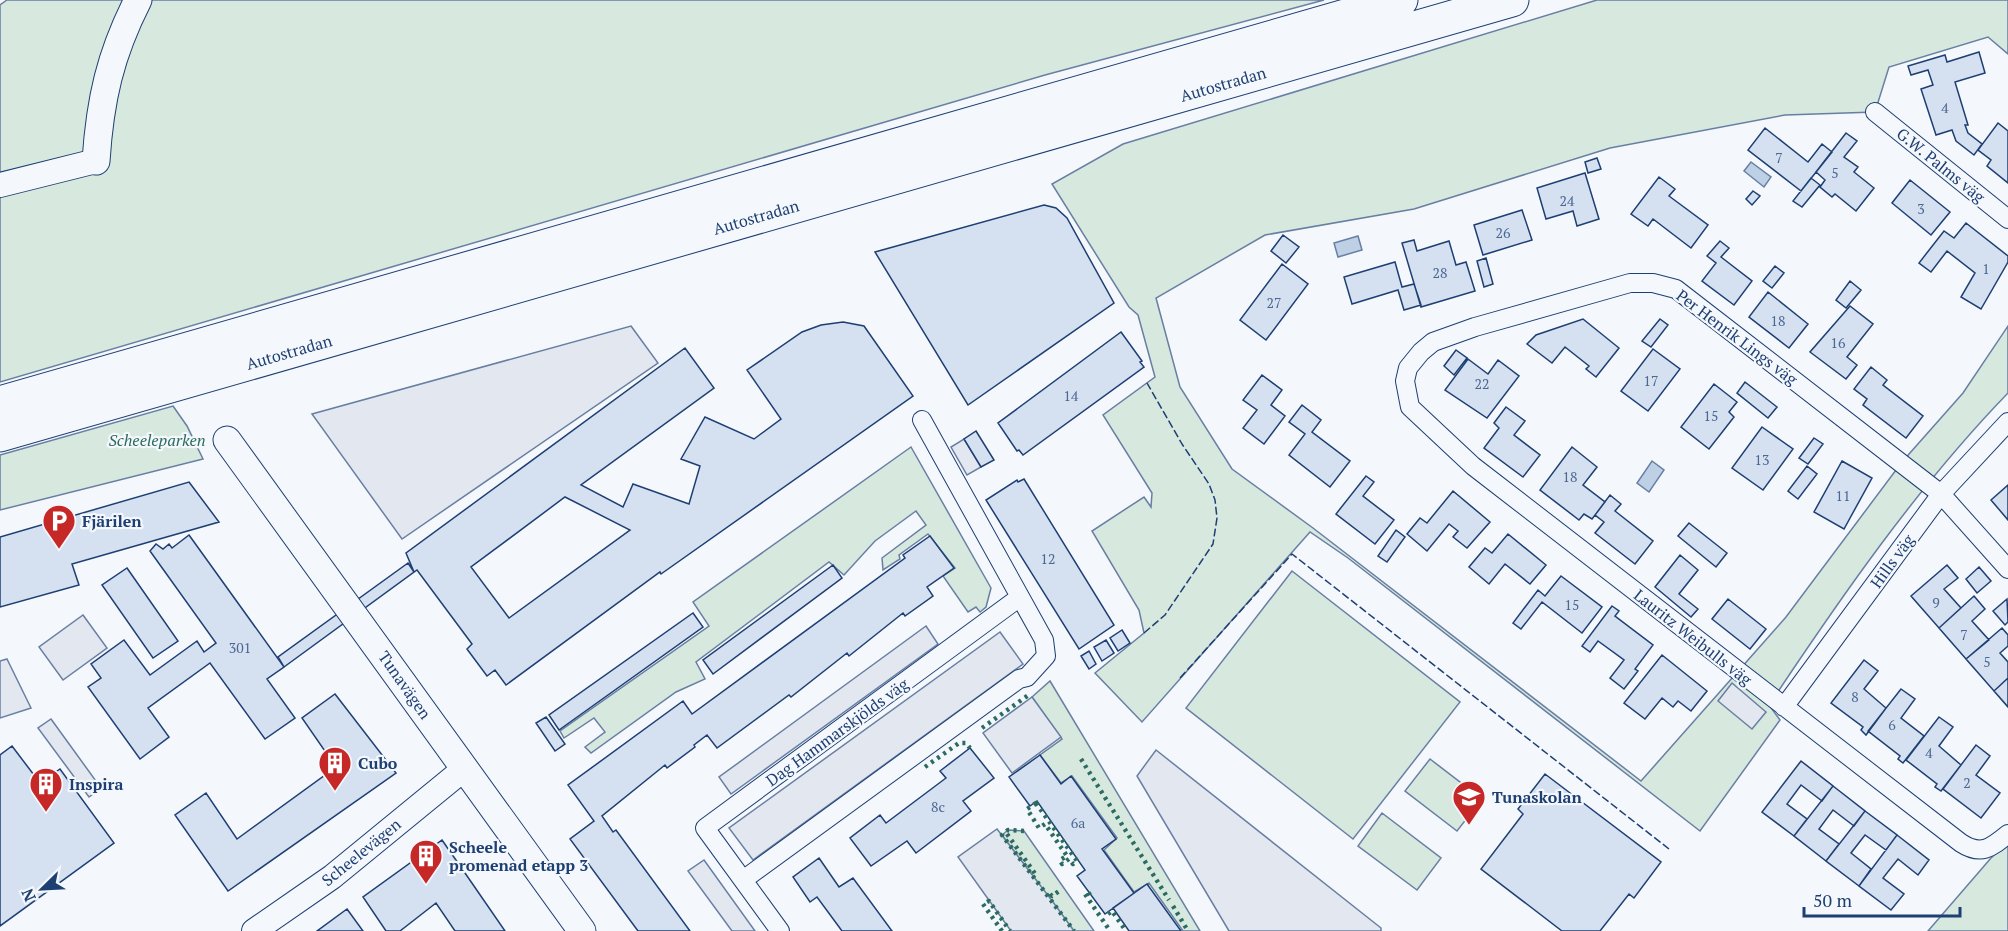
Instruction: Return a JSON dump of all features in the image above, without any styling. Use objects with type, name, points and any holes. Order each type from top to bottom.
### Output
[{"type":"highway","name":"Autostradan","points":[[0,435],[153,391],[224,355],[1401,0]]},
{"type":"highway","name":"Autostradan","points":[[0,403],[136,364],[224,355],[1512,0]]},
{"type":"main road","points":[[96,161],[105,86],[118,42],[138,0]]},
{"type":"main road","name":"Tunavägen","points":[[227,440],[582,931]]},
{"type":"street","name":"G.W. Palms väg","points":[[1875,112],[2008,219]]},
{"type":"street","points":[[0,185],[96,161]]},
{"type":"street","name":"Per Henrik Lings väg","points":[[1405,395],[1408,368],[1433,342],[1630,283],[1653,283],[1676,289],[1941,494],[2008,569]]},
{"type":"street","name":"Lauritz Weibulls väg","points":[[1405,395],[1410,407],[1473,466],[1961,843],[1978,851],[1987,850],[2002,839]]},
{"type":"street","points":[[743,880],[963,719],[1019,679],[1027,677],[1047,656],[1047,648],[1020,597],[922,420]]},
{"type":"street","name":"Hills väg","points":[[1784,708],[1941,494],[2008,422]]},
{"type":"street","name":"Dag Hammarskjölds väg","points":[[780,931],[705,828],[1020,597]]},
{"type":"street","name":"Scheelevägen","points":[[254,931],[332,877],[464,769]]},
{"type":"green space","points":[[7,0],[1324,0],[1045,75],[0,382],[0,5]]},
{"type":"green space","points":[[1597,0],[2008,0],[2008,54],[1988,37],[1889,67],[1875,112],[1785,115],[1610,148],[1414,209],[1265,235],[1156,298],[1180,387],[1232,469],[1313,528],[1641,781],[1786,617],[1902,462],[1963,393],[2008,326],[2008,393],[1942,466],[1881,544],[1824,624],[1769,705],[1780,720],[1700,831],[1348,558],[1310,532],[1142,722],[1095,673],[1144,633],[1139,610],[1092,531],[1144,497],[1151,507],[1152,493],[1103,415],[1155,377],[1138,315],[1129,307],[1052,184],[1123,144]]},
{"type":"green space","name":"Scheeleparken","points":[[173,406],[187,426],[203,459],[0,510],[0,455]]},
{"type":"green space","points":[[911,447],[991,588],[986,607],[980,612],[976,607],[968,612],[943,576],[955,568],[928,534],[899,555],[900,559],[883,570],[882,558],[926,525],[916,511],[875,541],[844,575],[829,562],[696,662],[705,679],[676,692],[591,753],[585,747],[605,732],[594,718],[564,738],[560,731],[709,626],[693,602]]},
{"type":"green space","points":[[1292,571],[1460,702],[1353,839],[1186,708]]},
{"type":"green space","points":[[1050,681],[1200,931],[1183,931],[1149,883],[1134,892],[1104,850],[1117,838],[1072,776],[1061,783],[1040,755],[1062,739],[1032,697]]},
{"type":"green space","points":[[1430,759],[1482,799],[1457,831],[1405,791]]},
{"type":"green space","points":[[1382,813],[1441,858],[1417,890],[1358,846]]},
{"type":"green space","points":[[1008,830],[1024,831],[1094,931],[1074,931],[1002,835]]},
{"type":"green space","points":[[2008,843],[2008,931],[1928,931],[1991,858]]},
{"type":"shaded area","points":[[631,326],[658,363],[402,539],[312,414]]},
{"type":"shaded area","points":[[964,439],[981,467],[967,475],[951,447]]},
{"type":"shaded area","points":[[83,615],[107,648],[63,680],[39,647]]},
{"type":"shaded area","points":[[926,626],[938,644],[731,794],[719,777]]},
{"type":"shaded area","points":[[1000,632],[1023,664],[753,860],[729,828]]},
{"type":"shaded area","points":[[7,659],[31,708],[0,718],[0,661]]},
{"type":"shaded area","points":[[1732,683],[1766,712],[1752,729],[1718,701]]},
{"type":"shaded area","points":[[1032,697],[1061,737],[1012,773],[983,733]]},
{"type":"shaded area","points":[[51,719],[101,788],[89,797],[38,728]]},
{"type":"shaded area","points":[[1156,750],[1381,928],[1381,931],[1229,931],[1137,776]]},
{"type":"shaded area","points":[[997,829],[1074,931],[1011,931],[958,857]]},
{"type":"shaded area","points":[[704,860],[755,931],[732,931],[688,871]]},
{"type":"water","points":[[1751,162],[1771,177],[1764,187],[1744,171]]},
{"type":"water","points":[[1358,236],[1362,250],[1338,257],[1334,243]]},
{"type":"water","points":[[1652,461],[1664,470],[1649,492],[1637,483]]},
{"type":"building","points":[[1979,52],[1985,73],[1955,82],[1968,125],[1965,125],[1968,133],[1982,144],[1974,155],[1956,141],[1952,130],[1936,135],[1921,89],[1933,85],[1928,70],[1911,75],[1908,66],[1945,55],[1947,62]]},
{"type":"building","points":[[1998,123],[2008,131],[2008,183],[1987,166],[1991,160],[1978,150]]},
{"type":"building","points":[[1765,128],[1808,162],[1822,144],[1832,152],[1801,191],[1748,150]]},
{"type":"building","points":[[1846,133],[1857,141],[1844,157],[1858,167],[1854,172],[1874,188],[1856,211],[1835,194],[1832,197],[1820,187],[1825,180],[1816,172]]},
{"type":"building","points":[[1597,158],[1601,169],[1588,173],[1585,162]]},
{"type":"building","points":[[1585,173],[1599,219],[1577,226],[1573,211],[1546,219],[1537,188]]},
{"type":"building","points":[[1659,177],[1675,189],[1669,196],[1708,225],[1691,248],[1653,219],[1648,226],[1631,214]]},
{"type":"building","points":[[1811,178],[1820,185],[1802,207],[1793,201]]},
{"type":"building","points":[[1910,180],[1950,212],[1931,235],[1892,203]]},
{"type":"building","points":[[1753,191],[1760,196],[1752,205],[1746,199]]},
{"type":"building","points":[[1044,205],[1056,208],[1067,218],[1114,303],[968,405],[875,252]]},
{"type":"building","points":[[1522,210],[1532,240],[1483,255],[1474,225]]},
{"type":"building","points":[[1966,223],[2008,256],[2008,262],[1981,309],[1961,297],[1975,273],[1947,251],[1931,272],[1919,263],[1944,231],[1954,238]]},
{"type":"building","points":[[1283,235],[1299,247],[1286,263],[1271,251]]},
{"type":"building","points":[[1414,240],[1417,251],[1449,241],[1456,265],[1466,262],[1475,291],[1421,307],[1402,243]]},
{"type":"building","points":[[1720,241],[1729,248],[1721,257],[1752,281],[1734,305],[1702,281],[1716,263],[1707,256]]},
{"type":"building","points":[[1486,258],[1493,284],[1484,287],[1477,261]]},
{"type":"building","points":[[1395,262],[1402,287],[1414,284],[1421,305],[1404,310],[1398,290],[1352,304],[1344,277]]},
{"type":"building","points":[[1282,264],[1308,284],[1266,340],[1240,320]]},
{"type":"building","points":[[1775,266],[1784,273],[1772,288],[1763,281]]},
{"type":"building","points":[[1850,281],[1861,290],[1846,308],[1836,300]]},
{"type":"building","points":[[1768,292],[1808,324],[1789,348],[1749,317]]},
{"type":"building","points":[[1850,306],[1873,324],[1847,357],[1857,365],[1846,379],[1810,352]]},
{"type":"building","points":[[1583,319],[1619,348],[1596,377],[1586,369],[1589,366],[1565,347],[1552,363],[1527,344],[1536,335]]},
{"type":"building","points":[[1660,319],[1668,325],[1651,347],[1642,341]]},
{"type":"building","points":[[843,322],[864,326],[913,396],[661,574],[660,572],[506,685],[495,670],[487,676],[467,649],[472,644],[417,570],[414,572],[406,553],[685,348],[714,388],[581,485],[623,507],[633,484],[689,504],[700,466],[681,459],[705,417],[754,439],[781,419],[747,370],[802,332],[821,325]],"holes":[[[565,497],[630,530],[509,618],[471,567]]]},
{"type":"building","points":[[1121,332],[1144,367],[1023,455],[1019,450],[1017,451],[998,423]]},
{"type":"building","points":[[1653,349],[1680,369],[1648,411],[1621,391]]},
{"type":"building","points":[[1456,350],[1467,358],[1454,375],[1444,366]]},
{"type":"building","points":[[1468,359],[1488,374],[1498,360],[1519,376],[1487,418],[1445,390]]},
{"type":"building","points":[[1871,367],[1887,380],[1883,385],[1923,416],[1906,438],[1863,405],[1867,399],[1854,389]]},
{"type":"building","points":[[1262,375],[1282,390],[1271,405],[1285,416],[1264,444],[1243,428],[1257,410],[1243,400]]},
{"type":"building","points":[[1745,382],[1777,407],[1768,418],[1737,393]]},
{"type":"building","points":[[1714,384],[1737,402],[1729,412],[1734,417],[1709,449],[1681,427]]},
{"type":"building","points":[[1302,405],[1321,420],[1312,432],[1350,461],[1330,487],[1289,455],[1305,434],[1289,422]]},
{"type":"building","points":[[1506,407],[1525,421],[1514,435],[1540,455],[1523,477],[1484,448],[1499,428],[1494,423]]},
{"type":"building","points":[[1762,427],[1793,449],[1763,490],[1732,468]]},
{"type":"building","points":[[976,431],[994,460],[981,467],[964,439]]},
{"type":"building","points":[[1814,438],[1823,444],[1808,464],[1799,458]]},
{"type":"building","points":[[1572,447],[1597,467],[1583,485],[1605,502],[1592,519],[1584,514],[1579,520],[1540,490]]},
{"type":"building","points":[[1842,461],[1872,478],[1844,529],[1814,512]]},
{"type":"building","points":[[1807,466],[1817,474],[1798,499],[1788,491]]},
{"type":"building","points":[[1366,476],[1374,482],[1363,496],[1394,520],[1375,544],[1336,514]]},
{"type":"building","points":[[1024,479],[1114,625],[1079,649],[986,500],[1017,480],[1018,482]]},
{"type":"building","name":"Fjärilen","points":[[189,482],[219,522],[72,564],[79,585],[0,607],[0,537]]},
{"type":"building","points":[[2008,485],[2008,520],[1991,500]]},
{"type":"building","points":[[1453,491],[1490,522],[1467,548],[1453,537],[1458,531],[1449,524],[1427,551],[1407,534],[1420,518],[1427,523]]},
{"type":"building","points":[[1610,495],[1621,504],[1615,511],[1653,541],[1635,564],[1595,533],[1604,522],[1595,515]]},
{"type":"building","points":[[1689,523],[1727,553],[1716,567],[1678,536]]},
{"type":"building","points":[[1396,530],[1405,537],[1387,562],[1378,556]]},
{"type":"building","points":[[1508,534],[1546,565],[1530,584],[1505,564],[1489,584],[1469,567],[1485,548],[1492,553]]},
{"type":"building","points":[[189,535],[284,667],[267,679],[295,718],[265,739],[210,663],[148,708],[169,737],[140,759],[88,687],[101,678],[91,664],[124,640],[150,675],[197,641],[204,652],[216,643],[150,551],[156,544],[163,549],[169,544],[172,548]]},
{"type":"building","points":[[930,536],[954,568],[927,587],[933,596],[905,616],[903,613],[849,656],[847,653],[791,697],[789,695],[717,748],[707,735],[694,745],[695,747],[667,768],[665,765],[602,816],[613,832],[616,830],[690,931],[638,931],[570,839],[594,821],[568,785],[683,701],[692,714],[905,558],[903,555]]},
{"type":"building","points":[[1680,555],[1698,570],[1679,594],[1698,609],[1691,617],[1655,587]]},
{"type":"building","points":[[408,563],[414,572],[284,667],[278,657]]},
{"type":"building","points":[[833,565],[842,578],[713,674],[703,660]]},
{"type":"building","points":[[1947,565],[1958,578],[1944,589],[1961,608],[1939,628],[1911,596]]},
{"type":"building","points":[[1979,567],[1991,581],[1977,593],[1966,579]]},
{"type":"building","points":[[127,568],[178,641],[153,658],[102,585]]},
{"type":"building","points":[[1561,576],[1602,607],[1582,633],[1542,602],[1521,629],[1513,623],[1538,590],[1545,596]]},
{"type":"building","points":[[1974,596],[1985,609],[1972,621],[1989,640],[1966,659],[1939,628]]},
{"type":"building","points":[[1728,599],[1766,629],[1750,649],[1712,619]]},
{"type":"building","points":[[2007,599],[2008,622],[2005,625],[1993,611]]},
{"type":"building","points":[[1612,606],[1619,611],[1615,616],[1653,645],[1635,669],[1638,671],[1624,689],[1610,678],[1624,660],[1598,641],[1590,652],[1582,646]]},
{"type":"building","points":[[693,613],[703,627],[559,730],[549,715]]},
{"type":"building","points":[[2002,628],[2008,635],[2008,646],[2000,653],[2008,662],[2008,678],[1994,691],[1966,659]]},
{"type":"building","points":[[1122,630],[1130,643],[1118,651],[1110,638]]},
{"type":"building","points":[[1106,640],[1114,653],[1102,661],[1094,647]]},
{"type":"building","points":[[1089,651],[1096,664],[1089,669],[1081,656]]},
{"type":"building","points":[[1662,655],[1707,691],[1691,711],[1678,701],[1673,707],[1662,698],[1645,719],[1624,703]]},
{"type":"building","points":[[1864,660],[1878,671],[1864,689],[1886,708],[1866,735],[1861,730],[1863,727],[1831,703]]},
{"type":"building","points":[[2008,678],[2008,707],[1994,691]]},
{"type":"building","points":[[1901,689],[1915,699],[1901,718],[1924,736],[1903,763],[1898,759],[1900,756],[1868,731]]},
{"type":"building","name":"Cubo","points":[[335,694],[396,773],[228,891],[175,815],[206,793],[237,839],[336,767],[302,718]]},
{"type":"building","points":[[546,717],[565,744],[555,751],[536,723]]},
{"type":"building","points":[[1939,717],[1953,727],[1939,746],[1961,765],[1941,791],[1935,787],[1937,784],[1906,760]]},
{"type":"building","points":[[1976,745],[1990,756],[1976,775],[2000,793],[1981,818],[1943,789]]},
{"type":"building","name":"Inspira","points":[[12,746],[40,783],[60,769],[114,843],[0,926],[0,755]]},
{"type":"building","points":[[970,748],[994,778],[963,801],[971,811],[916,853],[907,841],[871,866],[850,838],[880,815],[886,823],[946,778],[940,771]]},
{"type":"building","points":[[1040,755],[1061,784],[1071,776],[1116,839],[1102,849],[1134,893],[1105,914],[1077,876],[1085,870],[1037,801],[1030,806],[1009,777]]},
{"type":"building","points":[[1801,761],[1833,786],[1822,801],[1801,785],[1787,804],[1807,819],[1794,836],[1762,812]]},
{"type":"building","points":[[1545,774],[1661,862],[1634,898],[1629,894],[1600,931],[1562,931],[1481,869],[1523,814],[1518,809]]},
{"type":"building","points":[[1833,786],[1865,811],[1854,826],[1833,810],[1819,829],[1839,844],[1826,861],[1794,836]]},
{"type":"building","points":[[1865,811],[1897,835],[1886,850],[1865,835],[1851,853],[1871,869],[1859,886],[1826,861]]},
{"type":"building","points":[[1897,835],[1929,860],[1918,875],[1898,859],[1883,878],[1904,894],[1891,910],[1859,886]]},
{"type":"building","name":"Scheele promenad etapp 3","points":[[442,840],[505,931],[455,931],[436,903],[400,931],[386,931],[363,897]]},
{"type":"building","points":[[819,858],[839,887],[853,878],[892,931],[842,931],[817,897],[810,902],[793,877]]},
{"type":"building","points":[[1147,884],[1181,931],[1129,931],[1113,908]]},
{"type":"building","points":[[347,909],[363,931],[317,931]]},
{"type":"hedge","points":[[982,728],[1030,694]]},
{"type":"hedge","points":[[925,767],[959,743],[966,743],[970,748]]},
{"type":"hedge","points":[[1081,759],[1169,900]]},
{"type":"hedge","points":[[1036,803],[1077,861],[1073,864],[1069,859],[1062,864],[1060,860],[1067,856],[1045,824],[1039,828],[1027,809],[1036,803]]},
{"type":"hedge","points":[[1024,831],[1008,830],[1002,835],[1074,931]]},
{"type":"hedge","points":[[1007,834],[1036,875]]},
{"type":"hedge","points":[[1050,894],[1052,896],[1062,889]]},
{"type":"hedge","points":[[1090,895],[1088,892],[1085,894],[1110,931]]},
{"type":"hedge","points":[[1002,931],[983,904],[989,901],[1010,931]]},
{"type":"hedge","points":[[1173,906],[1188,931]]},
{"type":"hedge","points":[[1108,914],[1112,911],[1126,931]]},
{"type":"fence","points":[[1144,633],[1165,615],[1213,544],[1217,518],[1215,500],[1209,484],[1182,444],[1147,383]]},
{"type":"fence","points":[[1180,678],[1292,554],[1669,849]]},
{"type":"place","name":"Fjärilen","points":[[59,550]]},
{"type":"place","name":"Cubo","points":[[335,792]]},
{"type":"place","name":"Inspira","points":[[46,813]]},
{"type":"place","name":"Tunaskolan","points":[[1469,826]]},
{"type":"place","name":"Scheele promenad etapp 3","points":[[426,885]]}]
